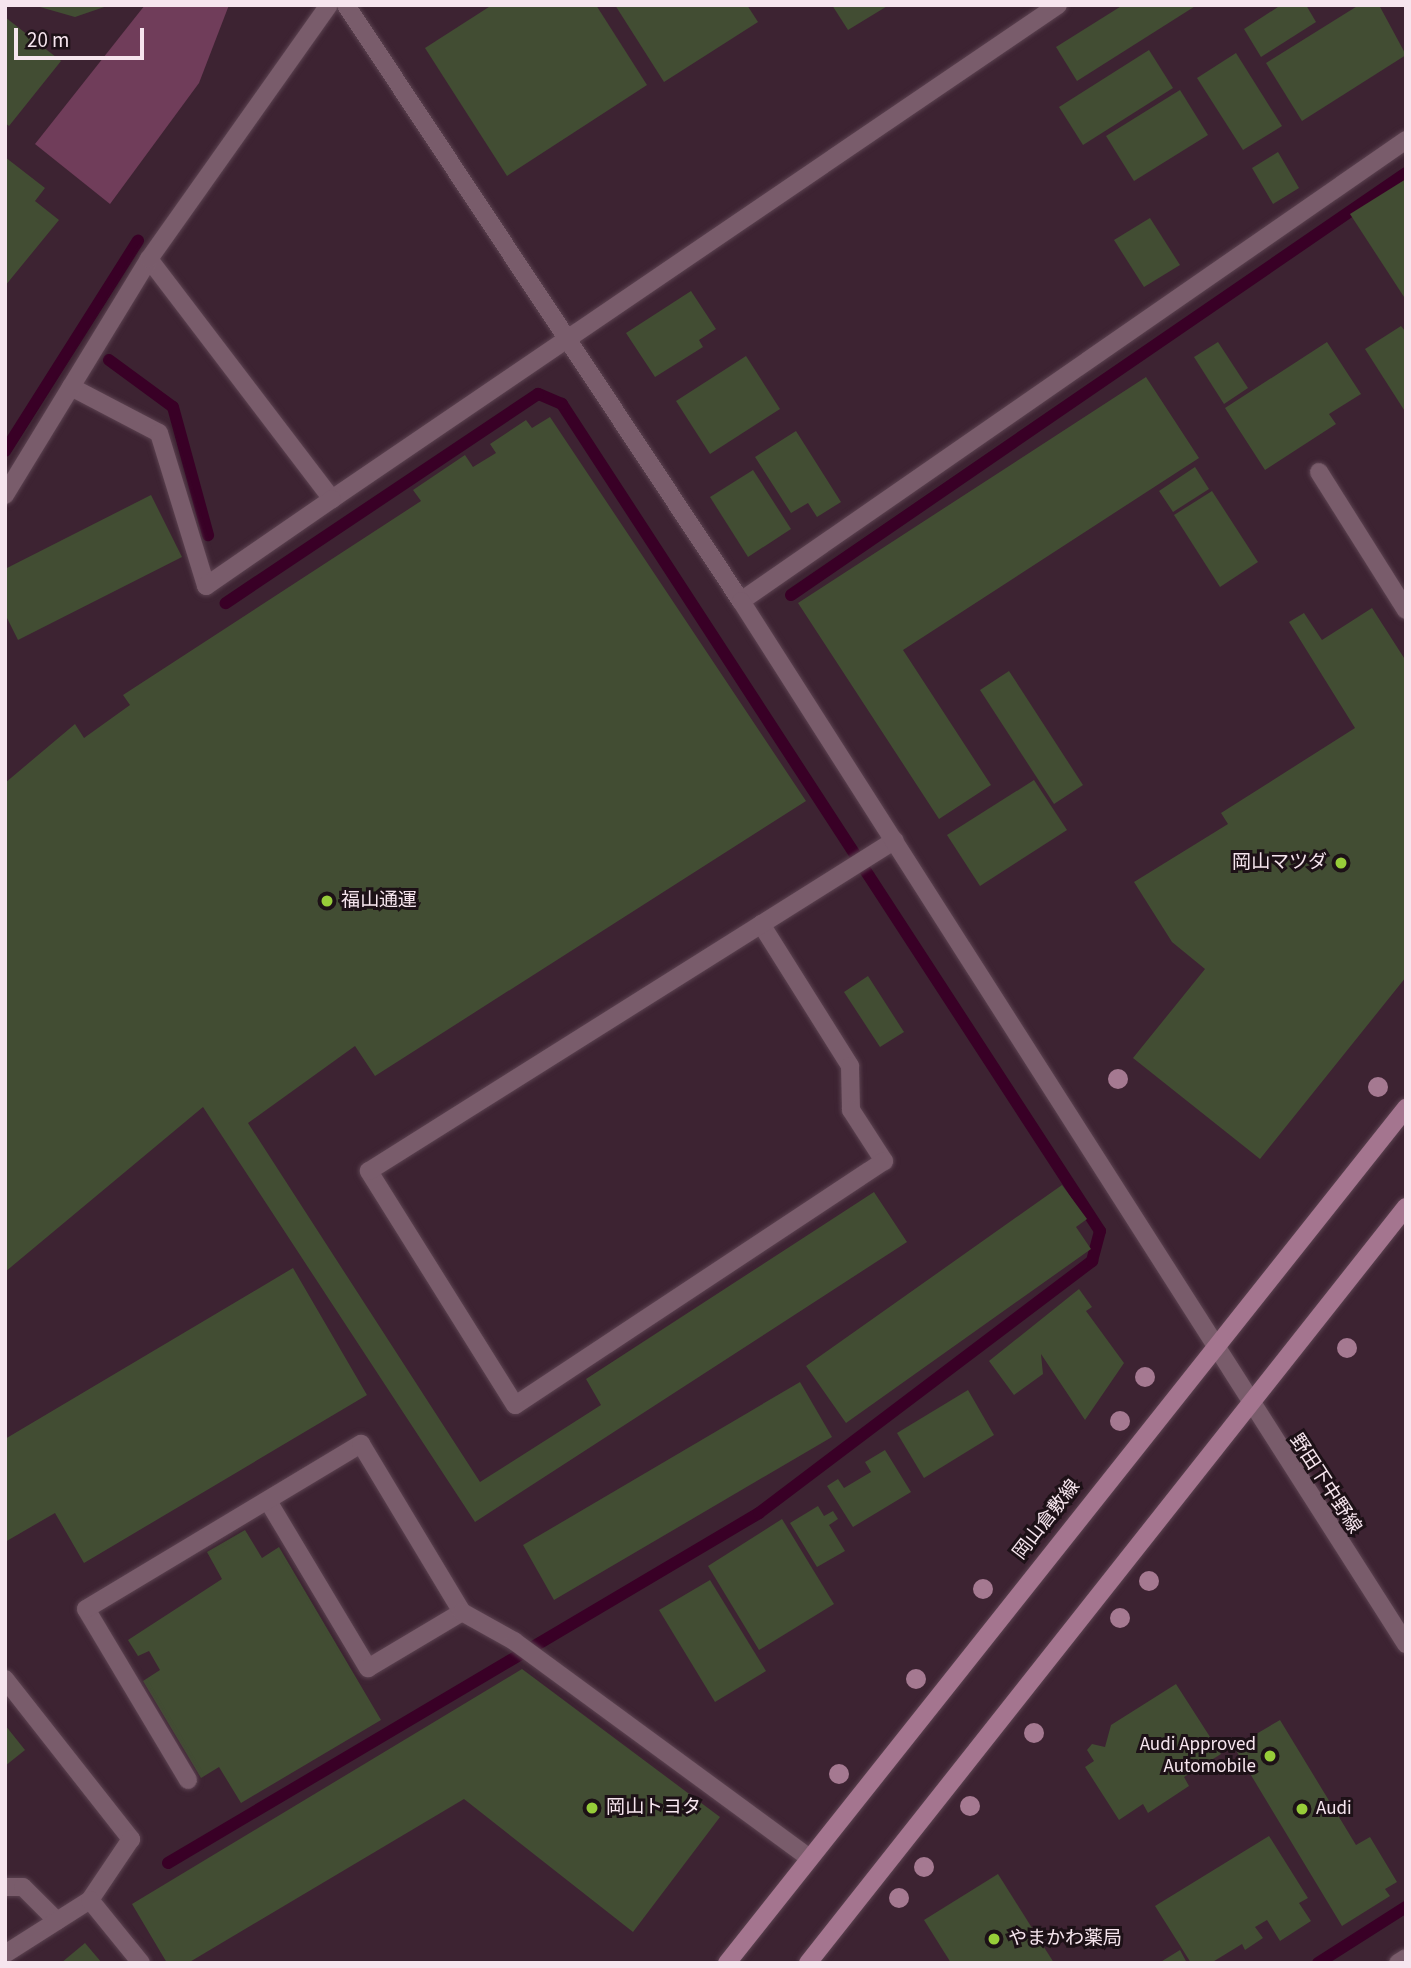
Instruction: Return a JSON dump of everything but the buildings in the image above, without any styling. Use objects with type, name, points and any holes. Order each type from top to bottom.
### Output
[{"type":"main road","name":"岡山倉敷線","points":[[727,1963],[1215,1343],[1406,1108]]},
{"type":"main road","points":[[808,1963],[1406,1207]]},
{"type":"street","points":[[5,495],[149,259],[329,5]]},
{"type":"street","name":"野田下中野線","points":[[346,5],[741,601],[1406,1644]]},
{"type":"street","points":[[71,387],[159,433],[206,586],[567,335],[1058,5]]},
{"type":"street","points":[[741,601],[1406,140]]},
{"type":"street","points":[[149,259],[332,499]]},
{"type":"street","points":[[1319,472],[1406,610]]},
{"type":"street","points":[[761,924],[850,1066],[852,1110],[884,1161],[515,1405],[369,1171],[761,924],[867,858],[895,840]]},
{"type":"street","points":[[188,1780],[86,1609],[362,1444],[462,1612],[534,1655],[809,1858]]},
{"type":"street","points":[[268,1501],[368,1668],[462,1612]]},
{"type":"street","points":[[5,1679],[131,1839],[90,1900],[5,1954]]},
{"type":"street","points":[[5,1887],[23,1887],[57,1921]]},
{"type":"street","points":[[90,1900],[141,1963]]},
{"type":"street","points":[[1398,1963],[1406,1958]]},
{"type":"shaded area","points":[[145,5],[229,5],[199,83],[110,204],[35,144]]},
{"type":"waterway","points":[[791,595],[1406,173]]},
{"type":"waterway","points":[[5,451],[138,241]]},
{"type":"waterway","points":[[109,360],[173,407],[208,535]]},
{"type":"waterway","points":[[168,1863],[759,1513],[1092,1261],[1100,1231],[562,404],[538,394],[226,603]]},
{"type":"waterway","points":[[1318,1963],[1406,1907]]},
{"type":"place","name":"岡山マツダ","points":[[1341,863]]},
{"type":"place","name":"福山通運","points":[[327,901]]},
{"type":"place","name":"Audi Approved Automobile","points":[[1270,1756]]},
{"type":"place","name":"岡山トヨタ","points":[[592,1808]]},
{"type":"place","name":"Audi","points":[[1302,1809]]},
{"type":"place","name":"やまかわ薬局","points":[[994,1939]]}]
